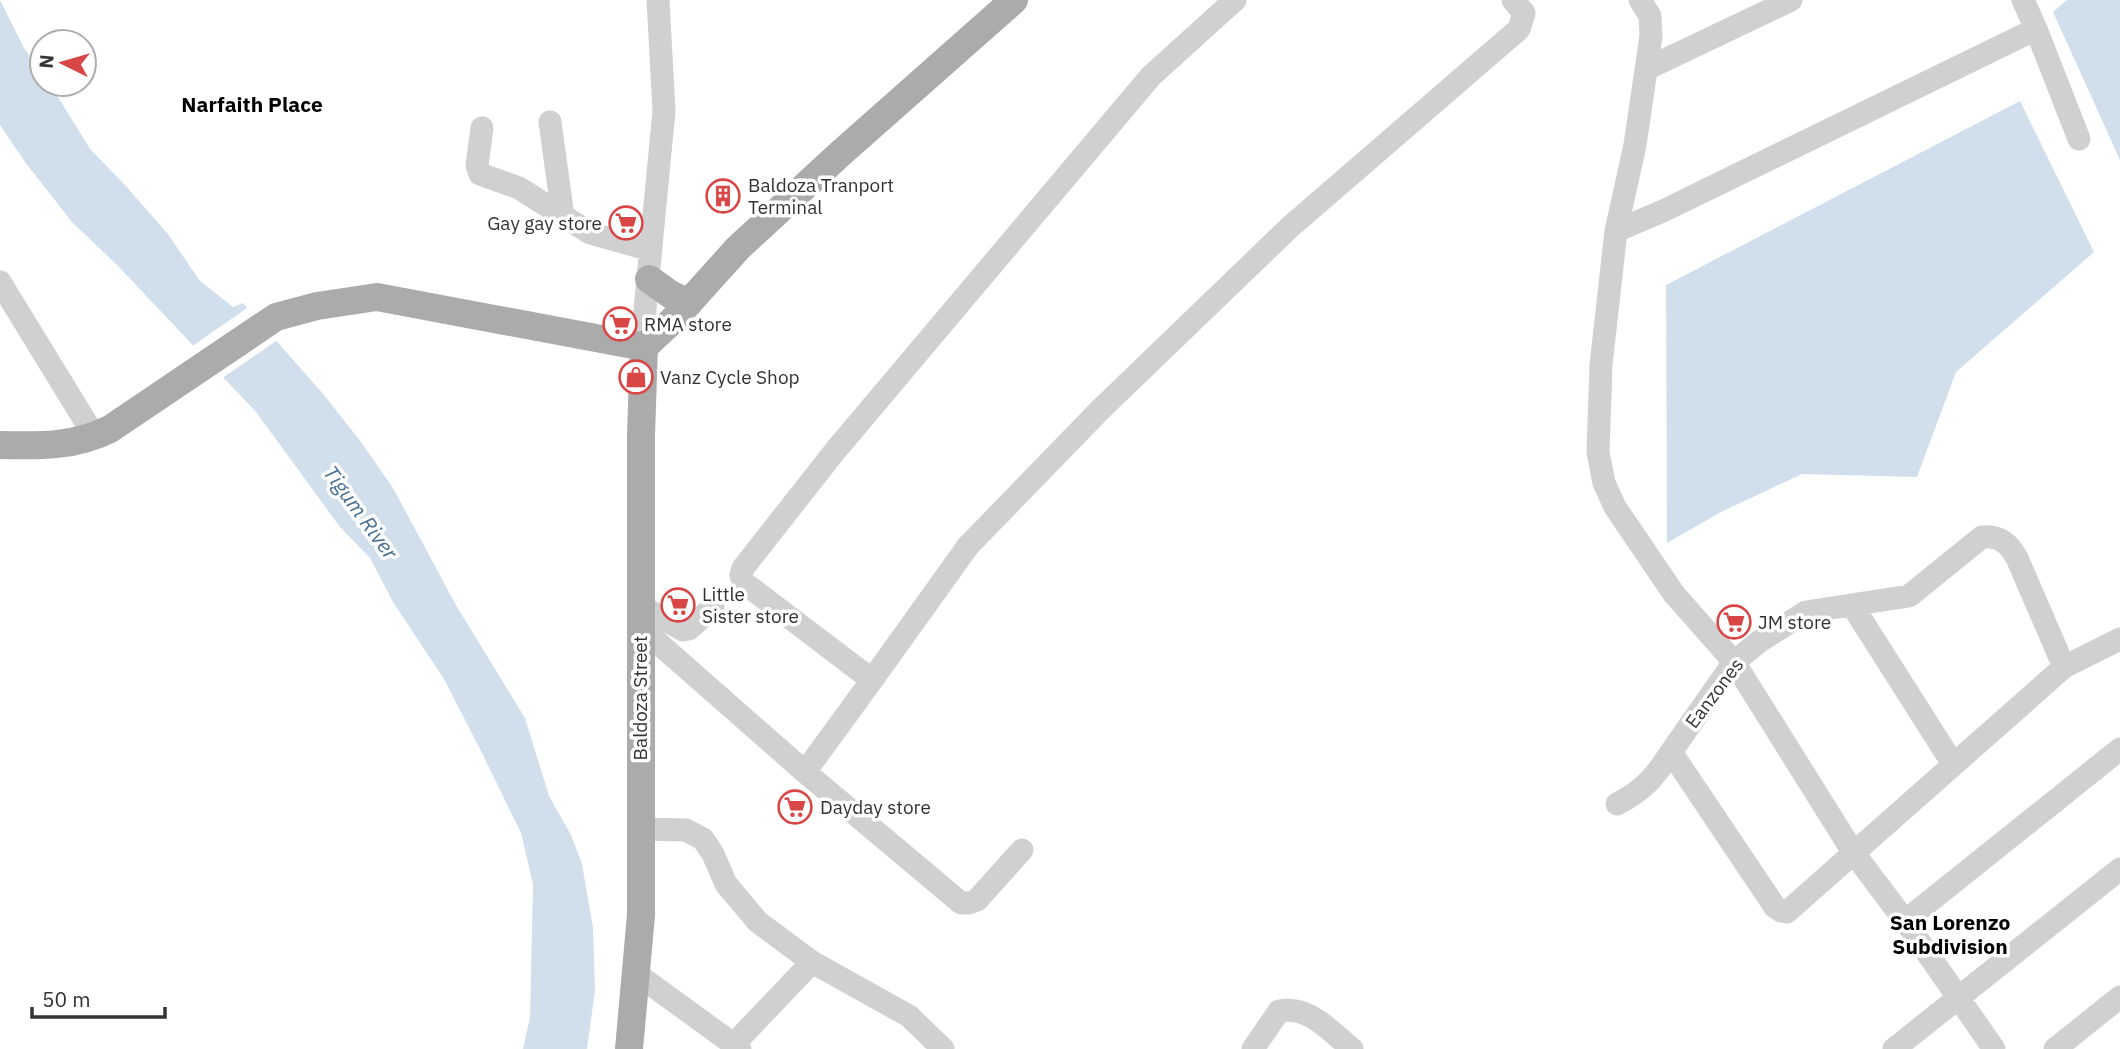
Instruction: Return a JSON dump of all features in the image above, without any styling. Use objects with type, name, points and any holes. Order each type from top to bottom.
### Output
[{"type":"main road","points":[[0,445],[50,446],[102,433],[276,317],[317,306],[377,297],[644,347],[689,303],[738,248],[1014,0]]},
{"type":"main road","points":[[649,279],[689,303]]},
{"type":"main road","name":"Baldoza Street","points":[[629,1049],[638,975],[641,915],[641,435],[644,347]]},
{"type":"street","points":[[644,347],[664,111],[657,0]]},
{"type":"street","points":[[872,680],[743,582],[743,568],[835,451],[1151,76],[1235,0]]},
{"type":"street","points":[[805,772],[968,546],[1100,410],[1290,227],[1519,29],[1524,13],[1513,0]]},
{"type":"street","points":[[1640,0],[1650,16],[1651,36],[1635,145],[1616,231],[1601,365],[1598,452],[1604,483],[1615,507],[1674,594],[1734,662],[1853,852],[1905,920],[1994,1049]]},
{"type":"street","points":[[1646,69],[1791,0]]},
{"type":"street","points":[[2023,0],[2079,139]]},
{"type":"street","points":[[1616,231],[1663,211],[2036,29]]},
{"type":"street","points":[[550,122],[563,217]]},
{"type":"street","points":[[482,128],[477,164],[480,174],[519,188],[590,233],[651,250]]},
{"type":"street","points":[[0,282],[102,433]]},
{"type":"street","name":"Eanzones","points":[[1617,804],[1637,794],[1654,778],[1734,662],[1760,641],[1806,612],[1909,596],[1982,537],[1998,538],[2009,544],[2064,667]]},
{"type":"street","points":[[1852,605],[1953,764]]},
{"type":"street","points":[[641,616],[683,630],[689,629],[713,607]]},
{"type":"street","points":[[641,616],[805,772],[961,903],[969,904],[977,900],[1021,850]]},
{"type":"street","points":[[1671,752],[1776,907],[1787,912],[2064,667],[2120,639]]},
{"type":"street","points":[[1905,920],[2120,748]]},
{"type":"street","points":[[640,829],[686,831],[703,839],[726,884],[749,913],[812,962],[862,987],[909,1016],[943,1049]]},
{"type":"street","points":[[1894,1049],[2120,869]]},
{"type":"street","points":[[638,975],[737,1047],[812,962]]},
{"type":"street","points":[[2054,1049],[2120,997]]},
{"type":"street","points":[[1253,1049],[1279,1011],[1290,1009],[1305,1011],[1352,1049]]},
{"type":"water","name":"Tigum River","points":[[0,0],[28,54],[28,98],[59,98],[90,149],[167,233],[200,281],[233,307],[243,303],[324,395],[393,488],[457,607],[525,718],[549,796],[571,835],[582,864],[593,928],[595,990],[587,1049],[523,1049],[530,1018],[533,884],[521,833],[444,679],[393,602],[370,558],[340,527],[256,412],[119,267],[72,222],[0,125]]},
{"type":"water","points":[[2067,0],[2120,0],[2120,160],[2053,12]]},
{"type":"water","points":[[2020,101],[2094,252],[1956,372],[1917,477],[1802,474],[1721,512],[1667,543],[1666,285]]},
{"type":"pier","points":[[250,306],[279,339],[221,379],[191,347]]},
{"type":"place","name":"Baldoza Tranport Terminal","points":[[723,196]]},
{"type":"place","name":"Gay gay store","points":[[626,223]]},
{"type":"place","name":"RMA store","points":[[620,324]]},
{"type":"place","name":"Vanz Cycle Shop","points":[[636,377]]},
{"type":"place","name":"Little Sister store","points":[[678,605]]},
{"type":"place","name":"JM store","points":[[1734,622]]},
{"type":"place","name":"Dayday store","points":[[795,807]]},
{"type":"district","name":"Narfaith Place","points":[[252,104]]},
{"type":"district","name":"San Lorenzo Subdivision","points":[[1950,934]]}]
